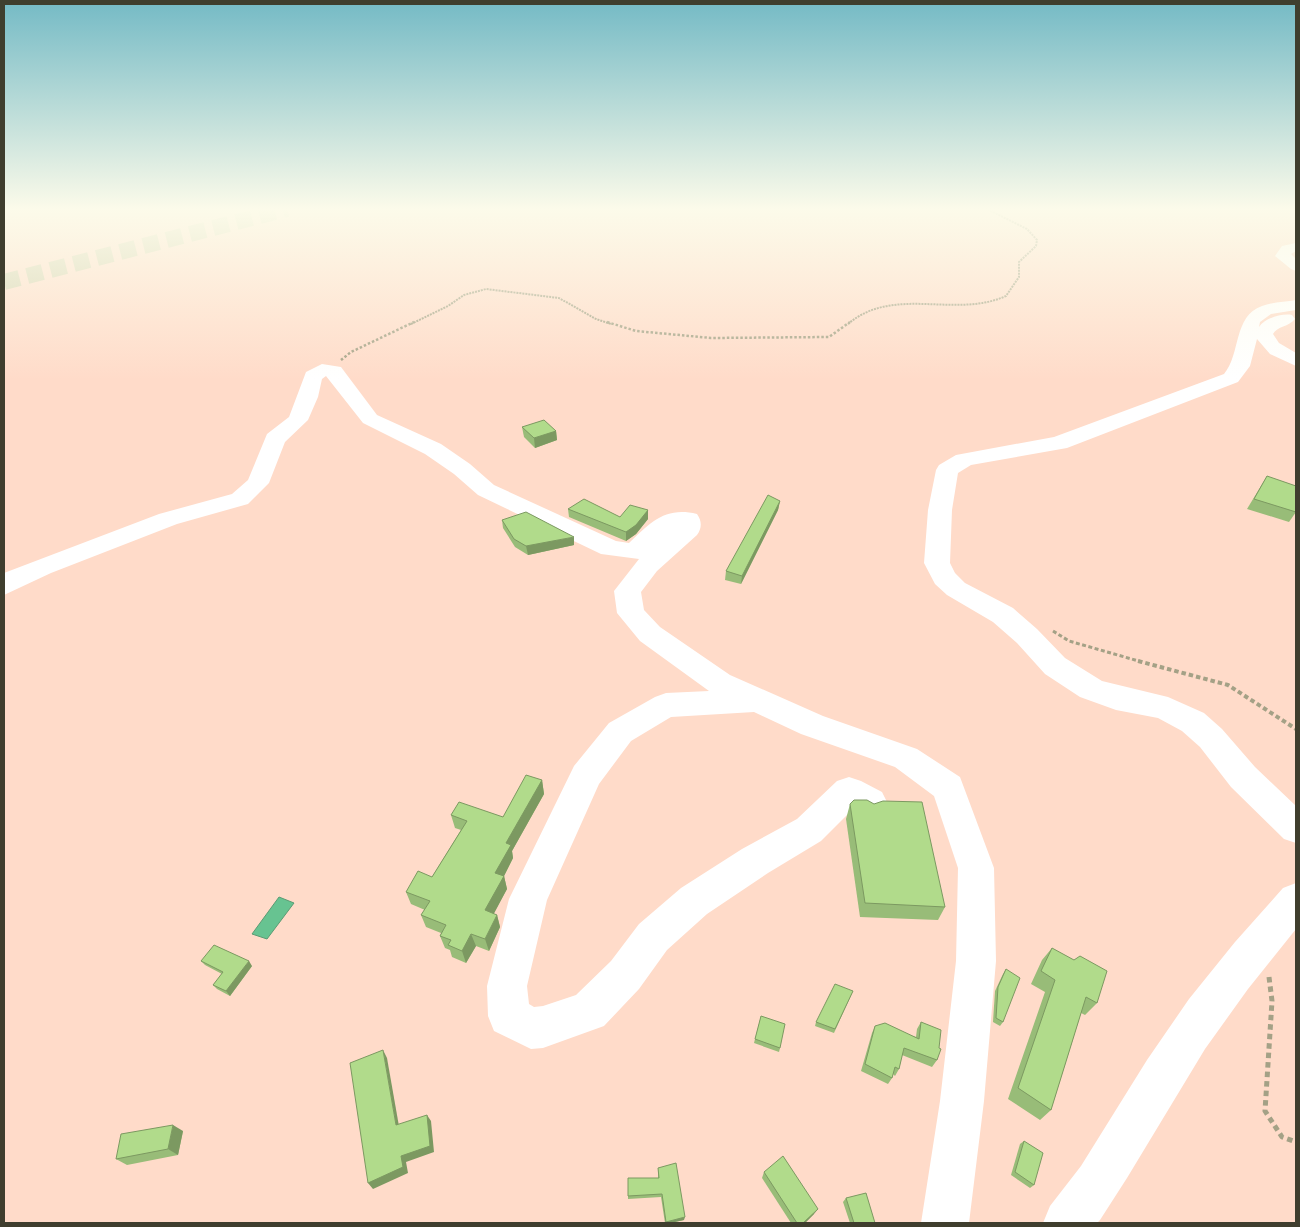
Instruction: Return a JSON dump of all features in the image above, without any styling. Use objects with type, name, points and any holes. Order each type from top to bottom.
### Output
[{"type":"street","points":[[1296,305],[1266,310],[1252,320],[1241,366],[1231,378],[1201,391],[1059,443],[964,460],[954,464],[947,470],[940,510],[937,563],[944,578],[956,589],[1003,615],[1027,636],[1055,666],[1091,689],[1116,698],[1145,702],[1168,708],[1193,722],[1210,738],[1243,777],[1296,828]]},
{"type":"street","points":[[1296,313],[1268,328],[1264,334],[1265,341],[1270,347],[1296,360]]},
{"type":"street","points":[[4,586],[42,566],[168,519],[240,499],[258,483],[275,439],[298,420],[308,397],[313,376],[322,370],[334,371],[370,419],[433,449],[462,469],[486,490],[610,548],[635,552],[666,522],[688,519],[688,530],[648,565],[627,591],[631,613],[650,634],[719,683],[812,725],[906,758],[948,787],[976,868],[976,961],[962,1101],[945,1223]]},
{"type":"street","points":[[757,700],[666,705],[620,732],[586,776],[528,899],[507,986],[509,1016],[531,1028],[543,1027],[589,1011],[625,975],[653,937],[694,901],[755,861],[809,830],[848,791],[870,802]]},
{"type":"street","points":[[1066,1223],[1089,1198],[1176,1053],[1253,949],[1296,901]]},
{"type":"path","points":[[329,370],[351,352],[448,306],[464,296],[486,289],[558,298],[596,318],[636,330],[711,338],[830,337],[838,333],[854,318],[876,308],[891,304],[954,306],[1006,296],[1019,277],[1017,266]]},
{"type":"path","points":[[1044,625],[1069,641],[1148,665],[1228,685],[1296,729]]},
{"type":"path","points":[[1253,949],[1267,966],[1272,1001],[1265,1111],[1282,1137],[1296,1142]]},
{"type":"shaded area","points":[[4,266],[1296,266],[1296,1223],[4,1223]]},
{"type":"shaded area","points":[[279,897],[294,903],[267,939],[252,934]]},
{"type":"building","points":[[544,420],[556,431],[534,438],[522,427]]},
{"type":"building","points":[[1267,476],[1296,486],[1296,512],[1254,499]]},
{"type":"building","points":[[768,495],[780,501],[742,576],[726,571]]},
{"type":"building","points":[[584,499],[620,517],[630,505],[648,510],[636,525],[626,532],[568,509]]},
{"type":"building","points":[[526,512],[574,537],[526,546],[514,539],[502,520]]},
{"type":"building","points":[[526,775],[542,780],[506,843],[511,845],[495,873],[504,876],[485,910],[497,915],[485,939],[471,934],[462,951],[448,945],[451,940],[440,936],[446,925],[421,915],[430,901],[406,892],[418,871],[432,877],[467,821],[451,815],[459,802],[503,817]]},
{"type":"building","points":[[854,800],[867,800],[874,804],[883,801],[922,802],[945,907],[865,903],[850,804]]},
{"type":"building","points":[[214,945],[249,961],[226,991],[213,985],[223,972],[201,961]]},
{"type":"building","points":[[1052,948],[1074,960],[1080,956],[1107,971],[1097,1003],[1086,997],[1051,1110],[1018,1088],[1055,980],[1041,971]]},
{"type":"building","points":[[1006,969],[1020,978],[1003,1022],[996,1018],[998,987]]},
{"type":"building","points":[[835,984],[853,991],[835,1029],[816,1022]]},
{"type":"building","points":[[761,1016],[785,1024],[780,1048],[755,1039]]},
{"type":"building","points":[[921,1022],[941,1030],[939,1048],[941,1049],[937,1060],[904,1048],[899,1069],[895,1067],[892,1078],[865,1064],[875,1026],[885,1023],[919,1039]]},
{"type":"building","points":[[383,1050],[396,1125],[427,1115],[430,1146],[401,1156],[403,1167],[368,1183],[350,1063]]},
{"type":"building","points":[[173,1125],[168,1149],[116,1159],[121,1134]]},
{"type":"building","points":[[1024,1141],[1043,1153],[1034,1185],[1015,1172]]},
{"type":"building","points":[[783,1156],[818,1209],[803,1223],[797,1223],[764,1172]]},
{"type":"building","points":[[676,1163],[685,1217],[666,1222],[662,1194],[628,1196],[628,1178],[659,1178],[658,1168]]},
{"type":"building","points":[[866,1193],[875,1223],[854,1223],[846,1198]]},
{"type":"tunnel","points":[[4,282],[65,266]]}]
